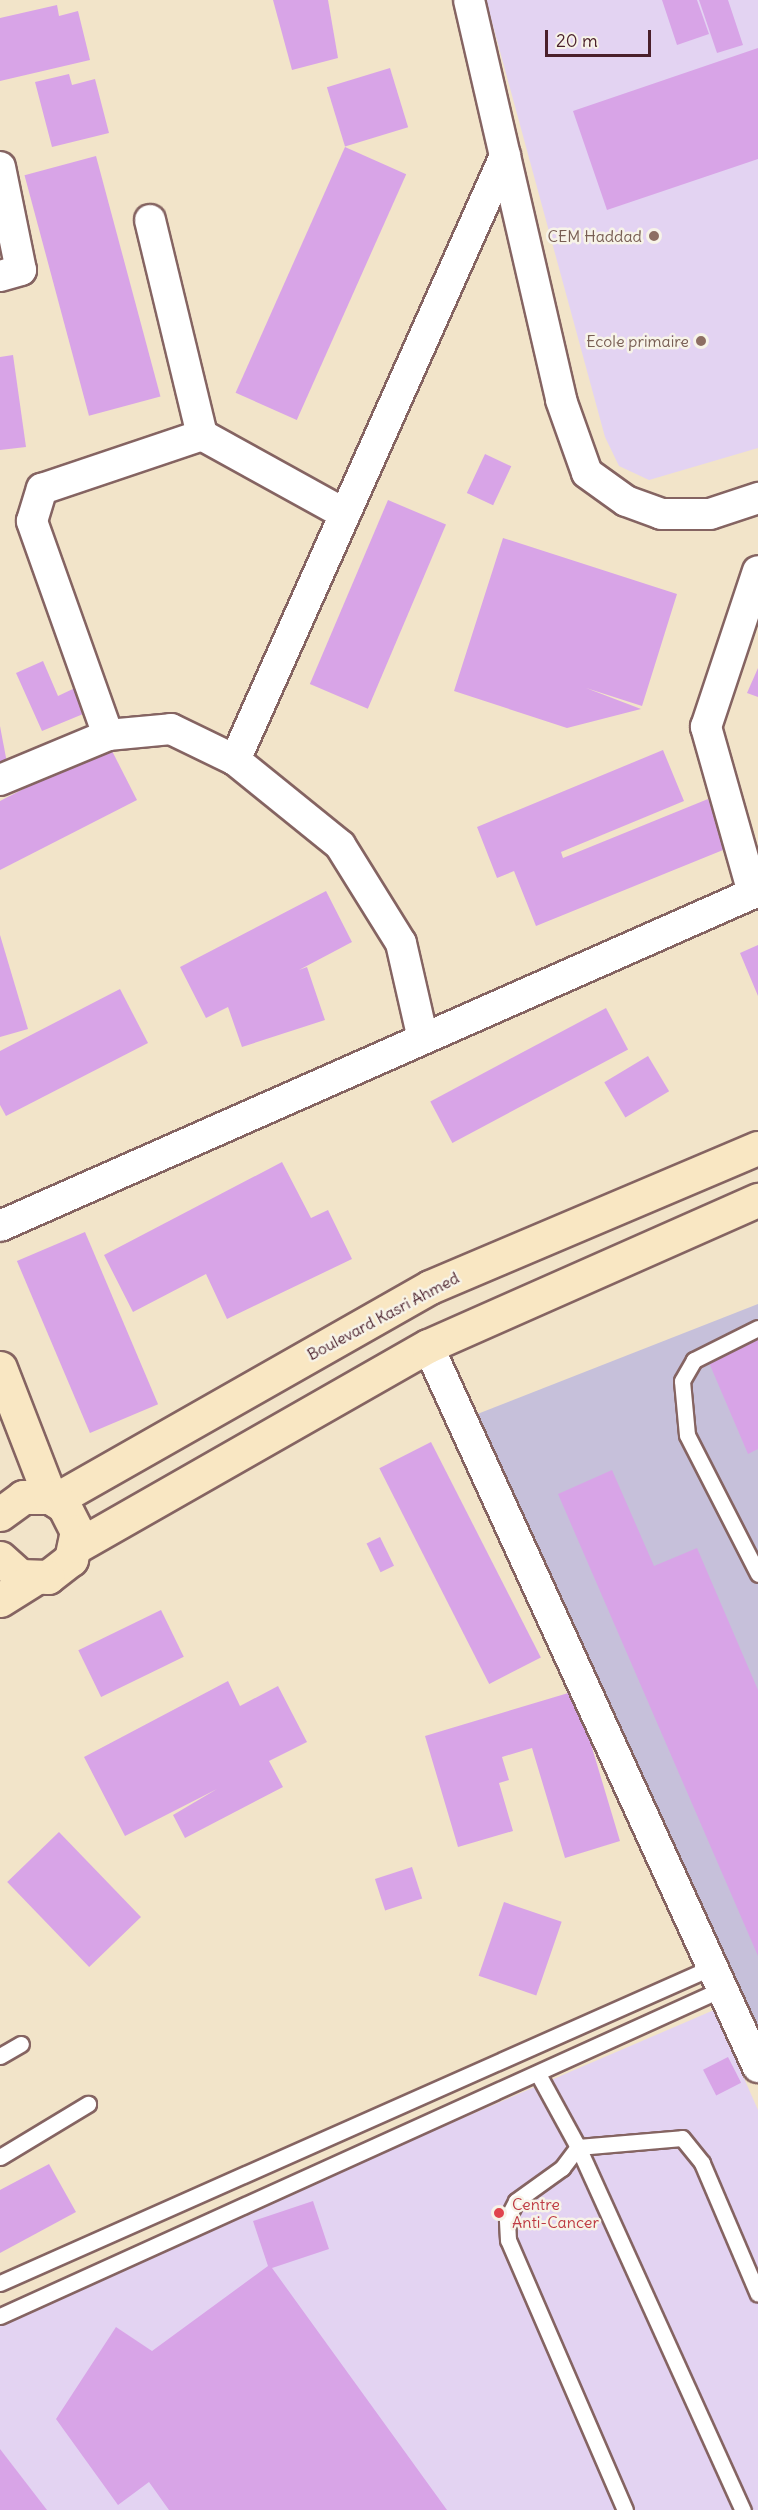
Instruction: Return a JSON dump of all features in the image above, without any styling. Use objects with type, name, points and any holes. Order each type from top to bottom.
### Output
[{"type":"main road","name":"Boulevard Kasri Ahmed","points":[[52,1498],[430,1287],[758,1148]]},
{"type":"main road","points":[[0,1600],[34,1579],[61,1570],[77,1546],[428,1346],[758,1200]]},
{"type":"main road","points":[[0,1368],[52,1498],[73,1517],[77,1546]]},
{"type":"main road","points":[[0,1514],[23,1497],[52,1498]]},
{"type":"main road","points":[[0,1558],[20,1576],[34,1579]]},
{"type":"street","points":[[469,0],[561,400],[587,472],[626,501],[661,514],[710,514],[758,498]]},
{"type":"street","points":[[235,760],[505,156]]},
{"type":"street","points":[[0,167],[21,270],[0,276]]},
{"type":"street","points":[[150,220],[202,435],[345,514]]},
{"type":"street","points":[[108,735],[32,521],[42,489],[202,435]]},
{"type":"street","points":[[0,1226],[756,892],[706,728],[758,570]]},
{"type":"street","points":[[0,780],[108,735],[171,729],[235,760],[340,845],[401,943],[423,1039]]},
{"type":"street","points":[[428,1346],[758,2067]]},
{"type":"lane","points":[[758,1328],[694,1360],[682,1381],[687,1435],[758,1574]]},
{"type":"lane","points":[[0,2316],[538,2074],[717,1978]]},
{"type":"lane","points":[[0,2283],[717,1978]]},
{"type":"lane","points":[[0,2056],[21,2044]]},
{"type":"lane","points":[[538,2074],[578,2148],[743,2510]]},
{"type":"lane","points":[[0,2157],[88,2104]]},
{"type":"lane","points":[[625,2510],[508,2240],[507,2219],[516,2201],[562,2168],[578,2148],[682,2138],[702,2163],[758,2294]]},
{"type":"shaded area","name":"CEM Haddad","points":[[486,0],[758,0],[758,448],[649,480],[619,466],[605,437]]},
{"type":"shaded area","points":[[758,1304],[758,2067],[462,1420]]},
{"type":"shaded area","name":"Centre Anti-Cancer","points":[[714,2010],[758,2110],[758,2510],[0,2510],[0,2317]]},
{"type":"building","points":[[273,0],[328,0],[338,58],[292,70]]},
{"type":"building","points":[[662,0],[697,0],[709,34],[677,45]]},
{"type":"building","points":[[699,0],[728,0],[743,45],[717,53]]},
{"type":"building","points":[[57,5],[59,16],[78,11],[90,60],[0,81],[0,18]]},
{"type":"building","points":[[758,48],[758,159],[607,210],[573,111]]},
{"type":"building","points":[[390,68],[408,127],[345,147],[327,87]]},
{"type":"building","points":[[69,74],[72,85],[95,79],[109,133],[52,147],[35,82]]},
{"type":"building","points":[[345,147],[406,174],[297,420],[236,393]]},
{"type":"building","points":[[96,156],[160,397],[89,416],[25,175]]},
{"type":"building","points":[[13,355],[26,447],[0,450],[0,357]]},
{"type":"building","points":[[485,454],[511,466],[493,505],[467,493]]},
{"type":"building","points":[[388,500],[446,525],[368,709],[310,684]]},
{"type":"building","points":[[503,538],[677,594],[642,706],[586,688],[641,709],[567,728],[454,691]]},
{"type":"building","points":[[43,661],[58,696],[77,687],[88,712],[42,731],[16,673]]},
{"type":"building","points":[[758,668],[758,697],[747,693]]},
{"type":"building","points":[[0,726],[7,763],[0,764]]},
{"type":"building","points":[[109,745],[137,800],[0,870],[0,801]]},
{"type":"building","points":[[663,750],[684,801],[561,852],[563,858],[708,799],[728,848],[536,926],[514,871],[497,878],[477,827]]},
{"type":"building","points":[[326,891],[352,942],[299,970],[307,967],[325,1020],[242,1047],[228,1007],[206,1018],[180,967]]},
{"type":"building","points":[[0,935],[28,1029],[0,1037]]},
{"type":"building","points":[[758,945],[758,996],[740,953]]},
{"type":"building","points":[[120,989],[148,1043],[6,1116],[0,1105],[0,1051]]},
{"type":"building","points":[[606,1008],[628,1049],[452,1143],[430,1101]]},
{"type":"building","points":[[648,1056],[669,1091],[625,1117],[604,1082]]},
{"type":"building","points":[[282,1162],[311,1218],[328,1210],[352,1259],[227,1319],[206,1274],[133,1312],[104,1255]]},
{"type":"building","points":[[85,1232],[158,1404],[90,1433],[17,1261]]},
{"type":"building","points":[[758,1336],[758,1449],[748,1454],[707,1358]]},
{"type":"building","points":[[431,1442],[541,1658],[489,1684],[379,1468]]},
{"type":"building","points":[[612,1470],[654,1566],[697,1548],[758,1690],[758,1956],[558,1494]]},
{"type":"building","points":[[380,1537],[394,1566],[381,1572],[367,1544]]},
{"type":"building","points":[[161,1610],[184,1657],[101,1697],[78,1650]]},
{"type":"building","points":[[228,1681],[240,1706],[278,1686],[307,1742],[269,1761],[283,1787],[185,1838],[173,1815],[217,1789],[125,1836],[84,1757]]},
{"type":"building","points":[[575,1691],[620,1841],[565,1858],[532,1748],[502,1757],[509,1780],[499,1783],[513,1831],[458,1847],[425,1736]]},
{"type":"building","points":[[59,1832],[141,1917],[89,1967],[7,1882]]},
{"type":"building","points":[[412,1867],[422,1898],[385,1910],[375,1879]]},
{"type":"building","points":[[504,1902],[562,1922],[536,1996],[479,1976]]},
{"type":"building","points":[[728,2057],[741,2083],[716,2096],[703,2070]]},
{"type":"building","points":[[49,2164],[76,2212],[0,2253],[0,2190]]},
{"type":"building","points":[[313,2201],[329,2249],[272,2268],[447,2510],[169,2510],[149,2482],[118,2505],[56,2419],[116,2327],[152,2351],[268,2266],[253,2221]]},
{"type":"building","points":[[0,2449],[47,2510],[0,2510]]},
{"type":"place","name":"CEM Haddad","points":[[654,236]]},
{"type":"place","name":"Ecole primaire","points":[[701,341]]},
{"type":"place","name":"Centre Anti-Cancer","points":[[499,2213]]}]
